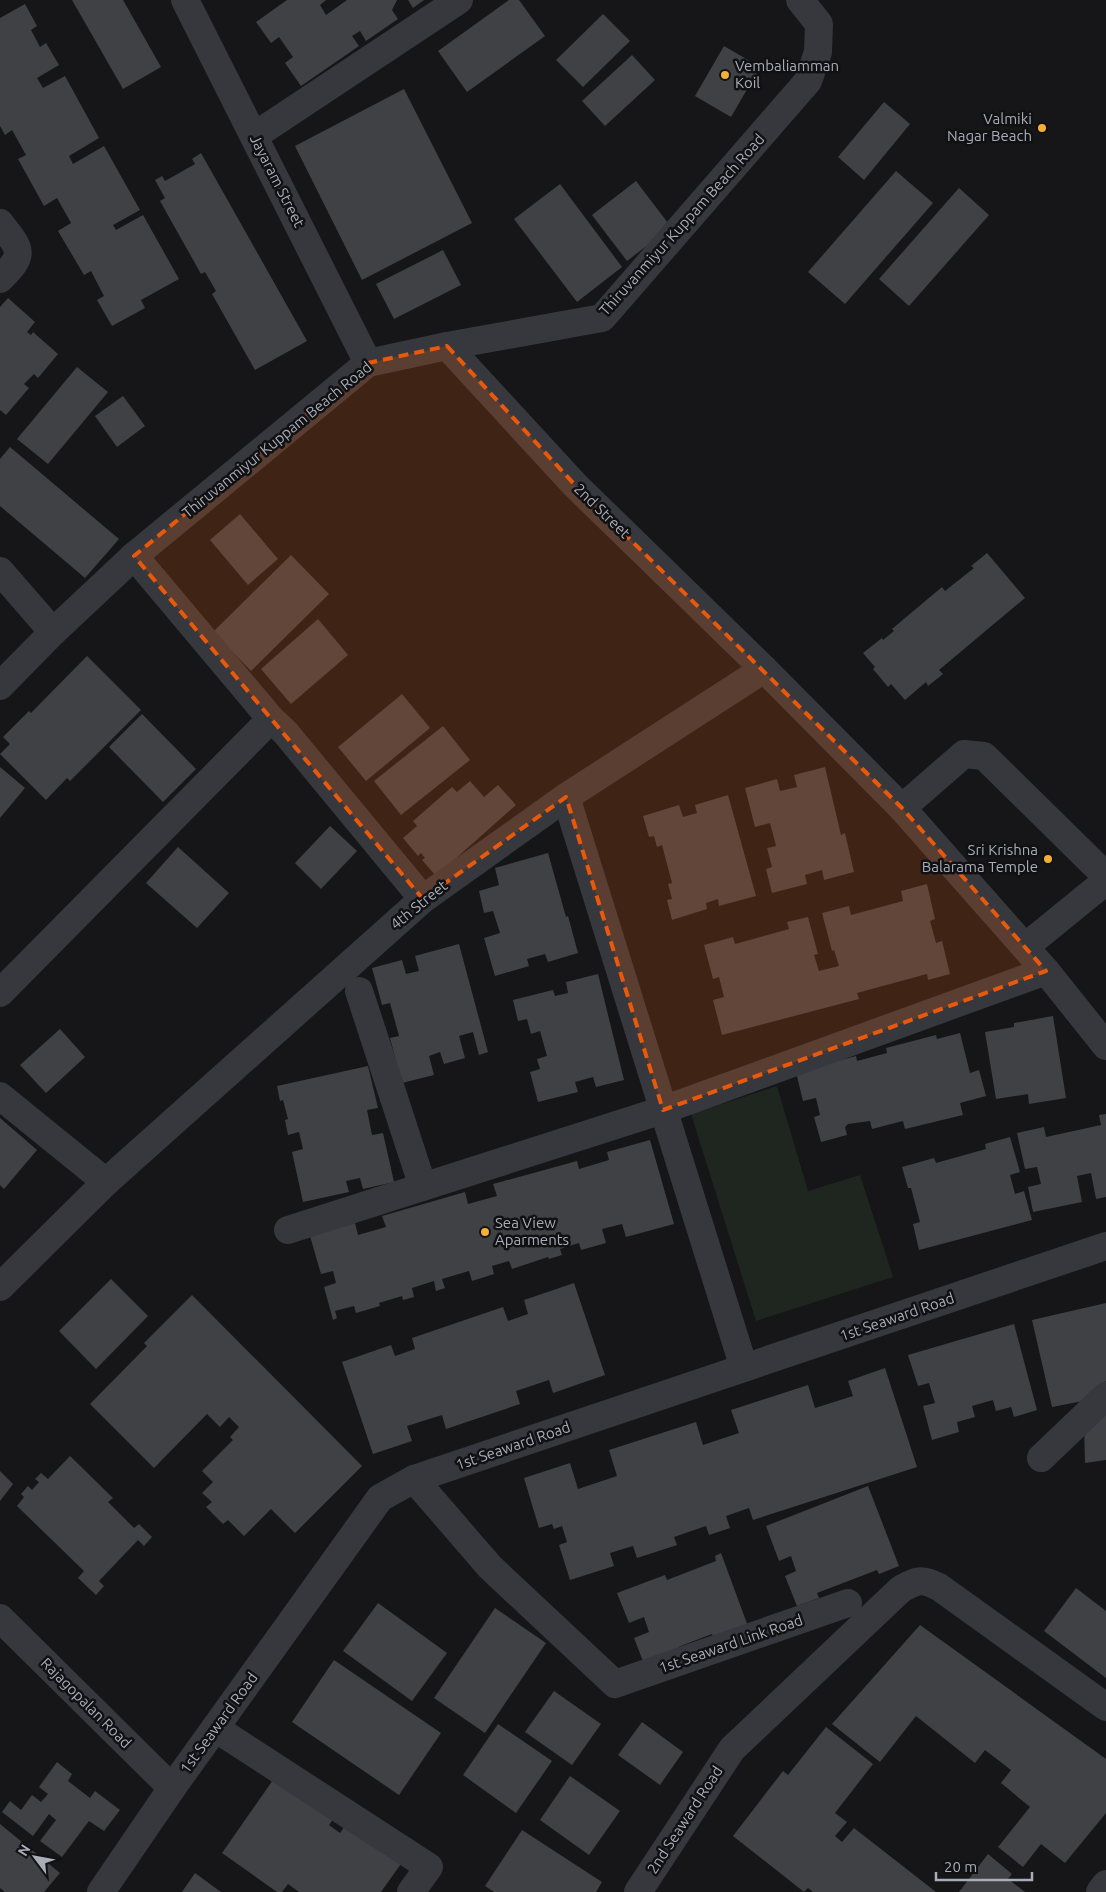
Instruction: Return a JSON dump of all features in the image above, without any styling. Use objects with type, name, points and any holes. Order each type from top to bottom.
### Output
[{"type":"street","name":"Jayaram Street","points":[[185,0],[368,363]]},
{"type":"street","points":[[254,136],[459,0]]},
{"type":"street","name":"Thiruvanmiyur Kuppam Beach Road","points":[[0,686],[53,632],[134,556],[368,363],[447,346],[602,318],[808,81],[818,52],[819,24],[800,0]]},
{"type":"street","points":[[0,222],[17,245],[18,251],[12,267],[0,279]]},
{"type":"street","name":"2nd Street","points":[[447,346],[575,485],[764,669],[902,808],[1046,970],[1106,1046]]},
{"type":"street","points":[[134,556],[271,719],[285,732],[423,899]]},
{"type":"street","points":[[0,571],[53,632]]},
{"type":"street","name":"4th Street","points":[[0,1287],[106,1182],[423,899],[566,797],[764,669]]},
{"type":"street","points":[[0,993],[271,719]]},
{"type":"street","points":[[902,808],[964,754],[984,756],[1106,876]]},
{"type":"street","points":[[566,797],[744,1368]]},
{"type":"street","points":[[1025,947],[1106,881]]},
{"type":"street","points":[[288,1230],[663,1110],[1046,970]]},
{"type":"street","points":[[359,991],[423,1187]]},
{"type":"street","points":[[0,1096],[106,1182]]},
{"type":"street","name":"1st Seaward Road","points":[[101,1892],[172,1788],[380,1498],[414,1479],[744,1368],[1104,1251]]},
{"type":"street","points":[[1041,1458],[1106,1396]]},
{"type":"street","name":"1st Seaward Link Road","points":[[414,1479],[490,1567],[615,1684],[848,1603]]},
{"type":"street","name":"2nd Seaward Road","points":[[638,1892],[732,1749],[902,1590],[915,1582],[926,1581],[939,1587],[1106,1707]]},
{"type":"street","name":"Rajagopalan Road","points":[[0,1618],[172,1788]]},
{"type":"street","points":[[215,1728],[429,1867],[411,1892]]},
{"type":"street","points":[[1100,1892],[1106,1884]]},
{"type":"highlighted area","points":[[447,346],[575,485],[902,808],[1046,971],[663,1110],[566,797],[423,899],[134,556],[368,363]]},
{"type":"shaded area","points":[[777,1086],[808,1191],[860,1175],[893,1277],[756,1321],[691,1114]]},
{"type":"building","points":[[72,0],[123,0],[161,67],[123,89]]},
{"type":"building","points":[[287,0],[326,0],[320,5],[326,15],[347,0],[397,0],[392,10],[398,19],[366,41],[360,31],[352,36],[359,46],[301,86],[285,63],[293,57],[279,37],[271,43],[256,22]]},
{"type":"building","points":[[408,0],[424,0],[413,8]]},
{"type":"building","points":[[509,0],[519,0],[545,36],[467,92],[438,51]]},
{"type":"building","points":[[25,4],[37,26],[31,30],[40,47],[46,43],[59,65],[37,78],[43,88],[65,76],[99,138],[69,156],[73,164],[104,146],[140,210],[113,225],[116,230],[143,215],[179,279],[141,300],[145,308],[112,326],[97,300],[104,296],[91,271],[84,275],[58,231],[71,223],[57,198],[44,206],[18,159],[26,155],[12,130],[5,135],[0,126],[0,18]]},
{"type":"building","points":[[603,14],[630,41],[583,87],[556,60]]},
{"type":"building","points":[[724,46],[760,67],[731,117],[695,96]]},
{"type":"building","points":[[632,55],[655,80],[605,126],[582,101]]},
{"type":"building","points":[[404,89],[472,223],[362,280],[295,146]]},
{"type":"building","points":[[884,102],[910,124],[864,180],[838,157]]},
{"type":"building","points":[[201,153],[307,341],[255,370],[212,294],[216,291],[205,272],[201,274],[160,201],[165,198],[155,180],[162,176],[165,181],[195,164],[192,159]]},
{"type":"building","points":[[896,171],[933,203],[845,304],[808,272]]},
{"type":"building","points":[[636,181],[671,227],[627,261],[592,215]]},
{"type":"building","points":[[560,184],[622,267],[577,302],[514,219]]},
{"type":"building","points":[[959,188],[989,215],[909,306],[879,279]]},
{"type":"building","points":[[443,250],[461,285],[394,319],[376,284]]},
{"type":"building","points":[[8,298],[35,322],[27,332],[31,335],[33,332],[58,354],[38,378],[34,374],[24,384],[29,388],[6,415],[0,410],[0,307]]},
{"type":"building","points":[[77,367],[108,392],[48,464],[17,439]]},
{"type":"building","points":[[123,396],[145,426],[117,447],[95,416]]},
{"type":"building","points":[[10,447],[119,539],[85,578],[0,506],[0,459]]},
{"type":"building","points":[[240,514],[278,559],[248,585],[210,540]]},
{"type":"building","points":[[987,553],[1025,598],[939,670],[943,674],[928,686],[926,682],[905,700],[891,684],[888,687],[863,653],[894,631],[892,629],[942,587],[945,591],[974,568],[971,566]]},
{"type":"building","points":[[291,555],[329,594],[251,671],[213,632]]},
{"type":"building","points":[[318,619],[348,655],[291,704],[261,669]]},
{"type":"building","points":[[87,656],[141,710],[70,781],[67,778],[46,800],[0,754],[10,744],[3,737],[29,711],[31,713]]},
{"type":"building","points":[[402,694],[430,728],[366,781],[338,747]]},
{"type":"building","points":[[142,714],[196,769],[163,802],[109,747]]},
{"type":"building","points":[[443,726],[470,760],[401,815],[374,781]]},
{"type":"building","points":[[0,767],[25,788],[0,818]]},
{"type":"building","points":[[825,767],[841,835],[845,833],[854,872],[824,880],[822,870],[805,875],[807,884],[772,893],[766,869],[772,867],[767,848],[776,846],[770,823],[755,827],[745,788],[777,779],[780,791],[797,787],[794,775]]},
{"type":"building","points":[[470,781],[484,797],[498,785],[516,805],[436,876],[422,860],[425,858],[421,853],[418,856],[403,838],[417,826],[413,821],[452,787],[457,792]]},
{"type":"building","points":[[728,795],[756,896],[719,906],[718,899],[706,903],[707,909],[672,920],[667,900],[672,899],[668,884],[672,883],[662,845],[657,847],[654,836],[649,837],[643,816],[679,805],[683,817],[697,813],[695,805]]},
{"type":"building","points":[[330,826],[357,851],[321,889],[295,863]]},
{"type":"building","points":[[178,847],[229,893],[197,928],[146,883]]},
{"type":"building","points":[[548,853],[578,953],[548,962],[545,954],[527,959],[529,966],[495,976],[484,938],[500,933],[493,911],[484,913],[479,891],[499,885],[495,868]]},
{"type":"building","points":[[927,884],[935,919],[930,921],[936,943],[942,941],[950,974],[928,980],[927,974],[857,993],[859,999],[722,1035],[713,1000],[724,997],[719,977],[713,979],[704,945],[733,937],[735,944],[789,929],[787,922],[808,917],[818,954],[814,955],[819,971],[839,966],[834,950],[832,951],[822,913],[849,906],[851,915],[903,901],[901,891]]},
{"type":"building","points":[[459,944],[488,1052],[479,1055],[473,1032],[459,1036],[465,1058],[444,1064],[440,1052],[429,1056],[434,1075],[402,1083],[390,1038],[399,1036],[390,1003],[382,1005],[372,968],[402,960],[406,974],[419,971],[415,956]]},
{"type":"building","points":[[598,974],[624,1080],[596,1087],[593,1077],[575,1082],[578,1092],[538,1102],[530,1072],[540,1069],[537,1059],[547,1056],[540,1031],[531,1034],[527,1019],[518,1021],[513,1000],[553,990],[555,996],[568,993],[566,982]]},
{"type":"building","points":[[1053,1016],[1066,1098],[1029,1104],[1028,1094],[996,1099],[985,1032],[1014,1027],[1014,1023]]},
{"type":"building","points":[[60,1029],[85,1057],[46,1093],[20,1065]]},
{"type":"building","points":[[960,1033],[970,1073],[979,1070],[986,1096],[960,1103],[963,1115],[905,1129],[903,1121],[872,1129],[870,1121],[848,1124],[845,1127],[847,1135],[821,1142],[814,1117],[820,1115],[816,1098],[803,1101],[796,1072],[856,1056],[857,1061],[887,1053],[886,1048],[936,1035],[937,1039]]},
{"type":"building","points":[[368,1066],[378,1108],[367,1110],[372,1135],[383,1133],[394,1182],[363,1189],[360,1178],[346,1181],[349,1192],[303,1202],[292,1152],[303,1149],[299,1132],[288,1135],[285,1120],[288,1119],[283,1100],[280,1101],[277,1086]]},
{"type":"building","points":[[1106,1114],[1106,1197],[1096,1199],[1091,1173],[1077,1176],[1082,1202],[1033,1212],[1028,1187],[1041,1184],[1037,1167],[1025,1169],[1017,1133],[1044,1127],[1046,1137],[1101,1125],[1099,1115]]},
{"type":"building","points":[[0,1118],[37,1150],[4,1189],[0,1185]]},
{"type":"building","points":[[1010,1137],[1020,1172],[1010,1175],[1015,1194],[1024,1191],[1032,1220],[919,1250],[913,1224],[920,1222],[911,1188],[908,1188],[902,1167],[934,1158],[936,1163],[986,1149],[985,1144]]},
{"type":"building","name":"Sea View Aparments","points":[[650,1140],[674,1224],[626,1237],[622,1224],[602,1229],[606,1243],[581,1250],[579,1243],[560,1249],[562,1255],[549,1259],[548,1257],[512,1269],[509,1261],[492,1266],[494,1274],[472,1281],[469,1271],[442,1279],[445,1288],[436,1291],[434,1281],[412,1288],[414,1297],[403,1300],[402,1296],[379,1303],[380,1306],[356,1313],[354,1306],[335,1311],[337,1318],[333,1320],[324,1287],[336,1283],[333,1271],[321,1274],[310,1236],[355,1223],[358,1235],[386,1227],[382,1216],[465,1192],[468,1204],[497,1196],[493,1184],[577,1161],[579,1169],[609,1160],[607,1152]]},
{"type":"building","points":[[111,1279],[148,1316],[96,1369],[59,1331]]},
{"type":"building","points":[[574,1283],[605,1375],[553,1393],[549,1380],[516,1391],[520,1404],[446,1429],[442,1415],[407,1426],[412,1441],[373,1454],[342,1362],[391,1345],[395,1356],[415,1349],[412,1338],[503,1307],[508,1321],[528,1314],[524,1300]]},
{"type":"building","points":[[192,1295],[362,1466],[295,1533],[271,1509],[244,1536],[228,1520],[223,1524],[206,1507],[212,1502],[202,1493],[213,1482],[202,1471],[233,1440],[230,1437],[239,1427],[229,1417],[220,1427],[207,1414],[154,1468],[90,1404],[147,1346],[144,1343]]},
{"type":"building","points":[[1106,1303],[1106,1381],[1088,1400],[1052,1407],[1032,1320]]},
{"type":"building","points":[[1014,1324],[1037,1410],[1014,1417],[1011,1407],[996,1411],[993,1400],[972,1406],[975,1417],[957,1422],[959,1432],[932,1440],[923,1406],[935,1403],[929,1383],[918,1386],[908,1355]]},
{"type":"building","points":[[885,1368],[917,1467],[753,1520],[749,1508],[726,1516],[730,1528],[709,1535],[706,1526],[674,1537],[677,1545],[637,1558],[633,1546],[610,1553],[614,1566],[570,1580],[559,1545],[567,1542],[562,1526],[554,1529],[552,1524],[539,1528],[524,1478],[570,1463],[578,1489],[617,1476],[609,1450],[696,1422],[703,1445],[739,1433],[731,1410],[808,1385],[815,1408],[853,1396],[848,1381]]},
{"type":"building","points":[[1106,1415],[1106,1460],[1085,1463],[1084,1423]]},
{"type":"building","points":[[70,1456],[113,1498],[108,1502],[134,1528],[139,1524],[152,1537],[144,1546],[138,1540],[99,1581],[104,1586],[96,1595],[78,1578],[84,1571],[17,1506],[24,1497],[21,1494],[28,1486],[32,1490],[39,1482],[35,1479],[41,1473],[48,1479]]},
{"type":"building","points":[[0,1471],[13,1484],[0,1501]]},
{"type":"building","points":[[868,1486],[899,1566],[879,1574],[877,1570],[817,1593],[819,1598],[797,1606],[785,1576],[796,1571],[791,1556],[779,1561],[766,1526]]},
{"type":"building","points":[[721,1553],[749,1629],[714,1639],[712,1634],[678,1647],[680,1653],[646,1669],[634,1638],[649,1632],[644,1617],[629,1623],[617,1593],[665,1575],[667,1580],[716,1561],[715,1556]]},
{"type":"building","points":[[1076,1588],[1106,1611],[1106,1678],[1044,1631]]},
{"type":"building","points":[[378,1603],[447,1653],[412,1701],[343,1651]]},
{"type":"building","points":[[495,1608],[546,1643],[485,1733],[434,1698]]},
{"type":"building","points":[[920,1625],[1106,1759],[1106,1813],[1065,1863],[1041,1844],[1023,1867],[998,1847],[1030,1807],[1001,1783],[1011,1770],[985,1750],[975,1763],[916,1716],[880,1762],[832,1724]]},
{"type":"building","points":[[334,1660],[441,1733],[399,1795],[292,1722]]},
{"type":"building","points":[[554,1691],[601,1724],[572,1765],[525,1732]]},
{"type":"building","points":[[642,1722],[683,1752],[660,1785],[618,1755]]},
{"type":"building","points":[[498,1724],[552,1761],[516,1813],[463,1775]]},
{"type":"building","points":[[826,1727],[873,1764],[835,1813],[847,1822],[835,1836],[842,1842],[854,1828],[936,1892],[813,1892],[808,1888],[804,1892],[733,1836],[783,1771],[788,1775]]},
{"type":"building","points":[[57,1762],[72,1774],[68,1781],[90,1798],[95,1791],[120,1810],[104,1831],[89,1821],[62,1857],[40,1841],[56,1820],[49,1814],[33,1836],[2,1812],[10,1801],[21,1810],[32,1795],[41,1802],[48,1794],[39,1787]]},
{"type":"building","points":[[282,1767],[341,1808],[329,1825],[340,1833],[352,1816],[408,1854],[381,1892],[299,1892],[288,1884],[282,1892],[277,1892],[222,1853]]},
{"type":"building","points":[[570,1776],[620,1811],[589,1855],[540,1820]]},
{"type":"building","points":[[0,1824],[60,1873],[44,1892],[5,1892],[0,1888]]},
{"type":"building","points":[[522,1830],[602,1882],[596,1892],[494,1892],[485,1886]]},
{"type":"building","points":[[988,1854],[1012,1874],[1008,1879],[1025,1892],[959,1892]]},
{"type":"building","points":[[195,1873],[221,1892],[182,1892]]},
{"type":"place","name":"Vembaliamman Koil","points":[[725,75]]},
{"type":"place","name":"Valmiki Nagar Beach","points":[[1042,128]]},
{"type":"place","name":"Sri Krishna Balarama Temple","points":[[1048,859]]},
{"type":"place","name":"Sea View Aparments","points":[[485,1232]]}]
